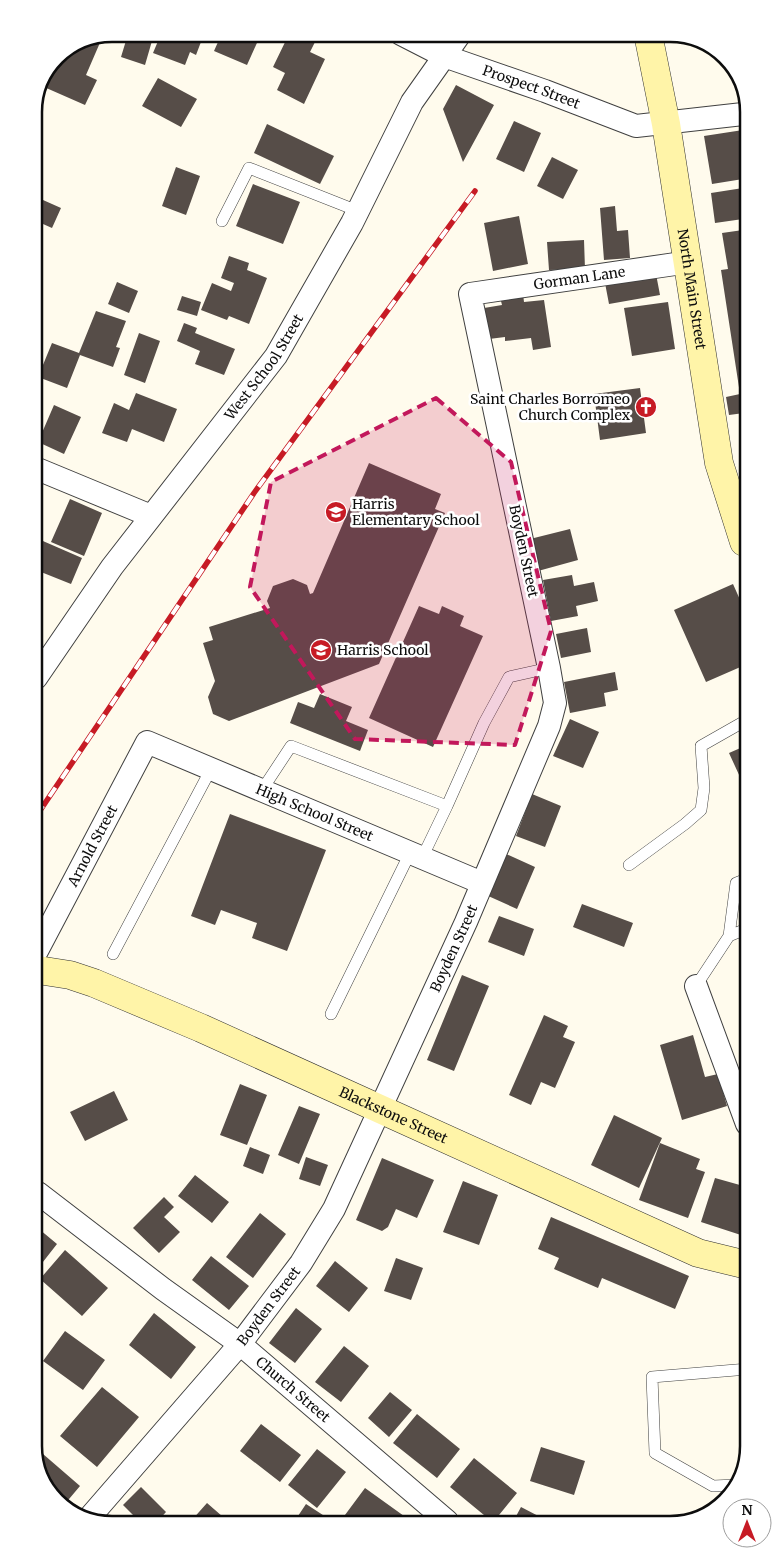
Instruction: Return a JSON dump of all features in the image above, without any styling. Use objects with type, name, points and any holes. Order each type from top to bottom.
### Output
[{"type":"street","name":"Prospect Street","points":[[418,43],[444,56],[545,91],[636,126],[740,114]]},
{"type":"street","name":"West School Street","points":[[43,668],[112,567],[276,356],[358,211],[412,102],[454,43]]},
{"type":"street","name":"North Main Street","points":[[650,43],[666,124],[689,262],[716,446],[740,520]]},
{"type":"street","name":"Gorman Lane","points":[[470,294],[689,262]]},
{"type":"street","name":"Boyden Street","points":[[94,1513],[240,1344],[301,1263],[334,1209],[482,883],[549,726],[555,703],[549,668],[470,294]]},
{"type":"street","points":[[43,471],[151,516]]},
{"type":"street","name":"High School Street","points":[[147,742],[482,883]]},
{"type":"street","name":"Arnold Street","points":[[42,941],[147,742]]},
{"type":"street","name":"Blackstone Street","points":[[42,971],[70,975],[107,988],[202,1028],[698,1253],[740,1263]]},
{"type":"street","points":[[696,986],[740,1105]]},
{"type":"street","name":"Church Street","points":[[42,1195],[163,1289],[240,1344],[441,1516]]},
{"type":"lane","points":[[222,221],[249,168],[358,211]]},
{"type":"lane","points":[[331,1014],[416,856],[447,806],[484,724],[509,677],[549,668]]},
{"type":"lane","points":[[629,865],[701,810],[704,788],[701,746],[740,724]]},
{"type":"lane","points":[[262,790],[291,746],[447,806]]},
{"type":"lane","points":[[113,954],[210,769]]},
{"type":"lane","points":[[696,986],[729,936],[736,883],[740,881]]},
{"type":"lane","points":[[729,936],[740,931]]},
{"type":"lane","points":[[728,1485],[713,1486],[655,1453],[652,1376],[740,1370]]},
{"type":"highlighted area","points":[[436,398],[511,462],[551,631],[515,745],[355,739],[250,587],[271,482]]},
{"type":"building","points":[[126,42],[152,42],[145,65],[121,57]]},
{"type":"building","points":[[158,42],[201,42],[196,55],[190,52],[185,65],[153,53]]},
{"type":"building","points":[[218,42],[257,42],[247,65],[214,51]]},
{"type":"building","points":[[285,42],[315,42],[310,52],[325,59],[304,104],[277,90],[285,73],[273,67]]},
{"type":"building","points":[[99,44],[86,75],[97,80],[85,105],[47,88],[54,73],[73,54]]},
{"type":"building","points":[[158,78],[197,99],[181,127],[142,106]]},
{"type":"building","points":[[456,85],[494,105],[463,162],[443,109]]},
{"type":"building","points":[[514,121],[541,133],[524,172],[496,159]]},
{"type":"building","points":[[267,124],[334,156],[320,184],[254,153]]},
{"type":"building","points":[[740,130],[740,179],[712,184],[704,136]]},
{"type":"building","points":[[552,157],[578,170],[563,199],[537,186]]},
{"type":"building","points":[[176,167],[200,176],[186,215],[162,206]]},
{"type":"building","points":[[253,184],[300,202],[283,244],[236,226]]},
{"type":"building","points":[[740,188],[740,219],[715,223],[711,193]]},
{"type":"building","points":[[43,200],[61,208],[52,228],[43,224]]},
{"type":"building","points":[[615,206],[617,231],[628,230],[630,258],[604,260],[600,208]]},
{"type":"building","points":[[519,216],[528,264],[493,271],[484,223]]},
{"type":"building","points":[[740,230],[740,394],[721,270],[728,269],[722,233]]},
{"type":"building","points":[[584,240],[585,269],[549,270],[547,242]]},
{"type":"building","points":[[229,256],[249,263],[247,270],[267,278],[249,324],[229,316],[227,320],[201,310],[212,283],[231,291],[234,283],[221,278]]},
{"type":"building","points":[[656,274],[660,295],[609,304],[605,283]]},
{"type":"building","points":[[117,282],[138,291],[129,313],[108,304]]},
{"type":"building","points":[[523,294],[524,302],[544,300],[551,347],[533,350],[531,338],[505,341],[505,337],[489,339],[484,308],[502,305],[500,297]]},
{"type":"building","points":[[182,296],[201,302],[197,316],[177,310]]},
{"type":"building","points":[[668,302],[675,349],[632,356],[624,308]]},
{"type":"building","points":[[96,311],[126,321],[116,347],[120,348],[113,367],[80,355],[67,388],[43,379],[43,365],[52,343],[79,353]]},
{"type":"building","points":[[184,323],[197,328],[195,333],[235,349],[224,375],[195,364],[200,351],[177,341]]},
{"type":"building","points":[[139,333],[160,341],[145,383],[124,375]]},
{"type":"building","points":[[640,388],[646,433],[600,440],[594,394]]},
{"type":"building","points":[[136,393],[177,409],[164,442],[132,429],[127,442],[102,433],[114,403],[129,410]]},
{"type":"building","points":[[740,394],[740,414],[729,415],[726,397]]},
{"type":"building","points":[[54,405],[81,417],[64,454],[43,444],[43,431]]},
{"type":"building","name":"Harris Elementary School","points":[[369,463],[441,494],[435,509],[445,513],[379,664],[229,721],[213,714],[208,697],[215,681],[203,643],[213,640],[209,627],[270,608],[267,601],[273,586],[293,579],[307,585],[310,594],[313,593]]},
{"type":"building","points":[[70,499],[102,513],[84,556],[51,542]]},
{"type":"building","points":[[570,529],[578,560],[538,571],[530,539]]},
{"type":"building","points":[[43,541],[82,558],[71,584],[43,573]]},
{"type":"building","points":[[572,575],[574,586],[594,582],[598,601],[576,606],[578,616],[551,621],[543,580]]},
{"type":"building","points":[[733,584],[740,600],[740,667],[706,682],[674,610]]},
{"type":"building","points":[[419,606],[439,614],[442,606],[464,616],[460,626],[483,636],[433,747],[369,718]]},
{"type":"building","points":[[587,628],[591,652],[561,658],[556,634]]},
{"type":"building","points":[[615,672],[618,690],[604,693],[606,706],[570,713],[564,682]]},
{"type":"building","points":[[320,694],[352,707],[346,721],[368,730],[360,751],[290,723],[298,702],[314,708]]},
{"type":"building","points":[[570,719],[599,732],[583,768],[553,756]]},
{"type":"building","points":[[740,748],[740,777],[729,753]]},
{"type":"building","points":[[532,794],[561,806],[545,847],[516,836]]},
{"type":"building","points":[[230,814],[326,850],[287,951],[252,938],[257,923],[221,910],[215,925],[191,916]]},
{"type":"building","points":[[504,853],[535,867],[517,909],[486,895]]},
{"type":"building","points":[[582,904],[633,923],[624,947],[573,927]]},
{"type":"building","points":[[499,916],[534,929],[524,956],[488,942]]},
{"type":"building","points":[[462,975],[489,986],[454,1071],[427,1060]]},
{"type":"building","points":[[544,1015],[568,1026],[563,1037],[575,1042],[555,1088],[541,1082],[531,1105],[509,1095]]},
{"type":"building","points":[[693,1035],[705,1077],[718,1074],[727,1106],[682,1120],[660,1045]]},
{"type":"building","points":[[240,1084],[267,1095],[247,1145],[220,1135]]},
{"type":"building","points":[[114,1091],[128,1120],[85,1141],[70,1112]]},
{"type":"building","points":[[299,1106],[320,1114],[299,1164],[278,1155]]},
{"type":"building","points":[[614,1115],[662,1138],[639,1188],[591,1165]]},
{"type":"building","points":[[660,1143],[700,1159],[696,1169],[705,1172],[688,1218],[639,1200]]},
{"type":"building","points":[[250,1147],[270,1155],[263,1174],[243,1166]]},
{"type":"building","points":[[306,1157],[328,1165],[320,1186],[299,1179]]},
{"type":"building","points":[[382,1158],[434,1180],[417,1218],[396,1209],[388,1227],[382,1231],[356,1220]]},
{"type":"building","points":[[195,1175],[229,1202],[212,1223],[178,1196]]},
{"type":"building","points":[[715,1178],[740,1185],[740,1235],[701,1222]]},
{"type":"building","points":[[463,1181],[498,1195],[479,1245],[443,1232]]},
{"type":"building","points":[[164,1197],[174,1207],[164,1217],[180,1232],[159,1253],[133,1228]]},
{"type":"building","points":[[260,1213],[286,1234],[253,1278],[226,1257]]},
{"type":"building","points":[[551,1217],[689,1276],[675,1309],[602,1278],[598,1288],[554,1269],[559,1258],[538,1249]]},
{"type":"building","points":[[42,1232],[57,1244],[42,1263]]},
{"type":"building","points":[[65,1250],[108,1288],[82,1316],[42,1281],[42,1277]]},
{"type":"building","points":[[211,1256],[249,1286],[229,1310],[192,1280]]},
{"type":"building","points":[[396,1258],[423,1268],[411,1300],[384,1291]]},
{"type":"building","points":[[335,1261],[368,1288],[349,1312],[316,1286]]},
{"type":"building","points":[[296,1308],[322,1329],[295,1363],[269,1343]]},
{"type":"building","points":[[154,1313],[196,1347],[171,1379],[129,1345]]},
{"type":"building","points":[[65,1331],[105,1360],[83,1390],[43,1361]]},
{"type":"building","points":[[344,1346],[369,1366],[341,1402],[315,1382]]},
{"type":"building","points":[[102,1387],[139,1417],[97,1467],[60,1436]]},
{"type":"building","points":[[390,1392],[412,1410],[389,1437],[368,1418]]},
{"type":"building","points":[[417,1414],[460,1449],[437,1478],[393,1443]]},
{"type":"building","points":[[261,1424],[301,1455],[280,1482],[240,1451]]},
{"type":"building","points":[[541,1447],[585,1461],[574,1495],[530,1481]]},
{"type":"building","points":[[317,1449],[346,1472],[317,1508],[288,1485]]},
{"type":"building","points":[[43,1454],[80,1486],[68,1500],[66,1498],[52,1481]]},
{"type":"building","points":[[474,1458],[517,1493],[499,1516],[485,1516],[450,1487]]},
{"type":"building","points":[[141,1487],[166,1512],[163,1515],[133,1515],[123,1505]]},
{"type":"building","points":[[365,1488],[403,1516],[345,1515]]},
{"type":"building","points":[[207,1503],[221,1515],[196,1515]]},
{"type":"building","points":[[306,1504],[324,1515],[298,1515]]},
{"type":"building","points":[[521,1507],[538,1516],[516,1516]]},
{"type":"railway","points":[[42,807],[254,493],[475,191]]},
{"type":"place","name":"Saint Charles Borromeo Church Complex","points":[[646,407]]},
{"type":"place","name":"Harris Elementary School","points":[[336,512]]},
{"type":"place","name":"Harris School","points":[[321,650]]}]
